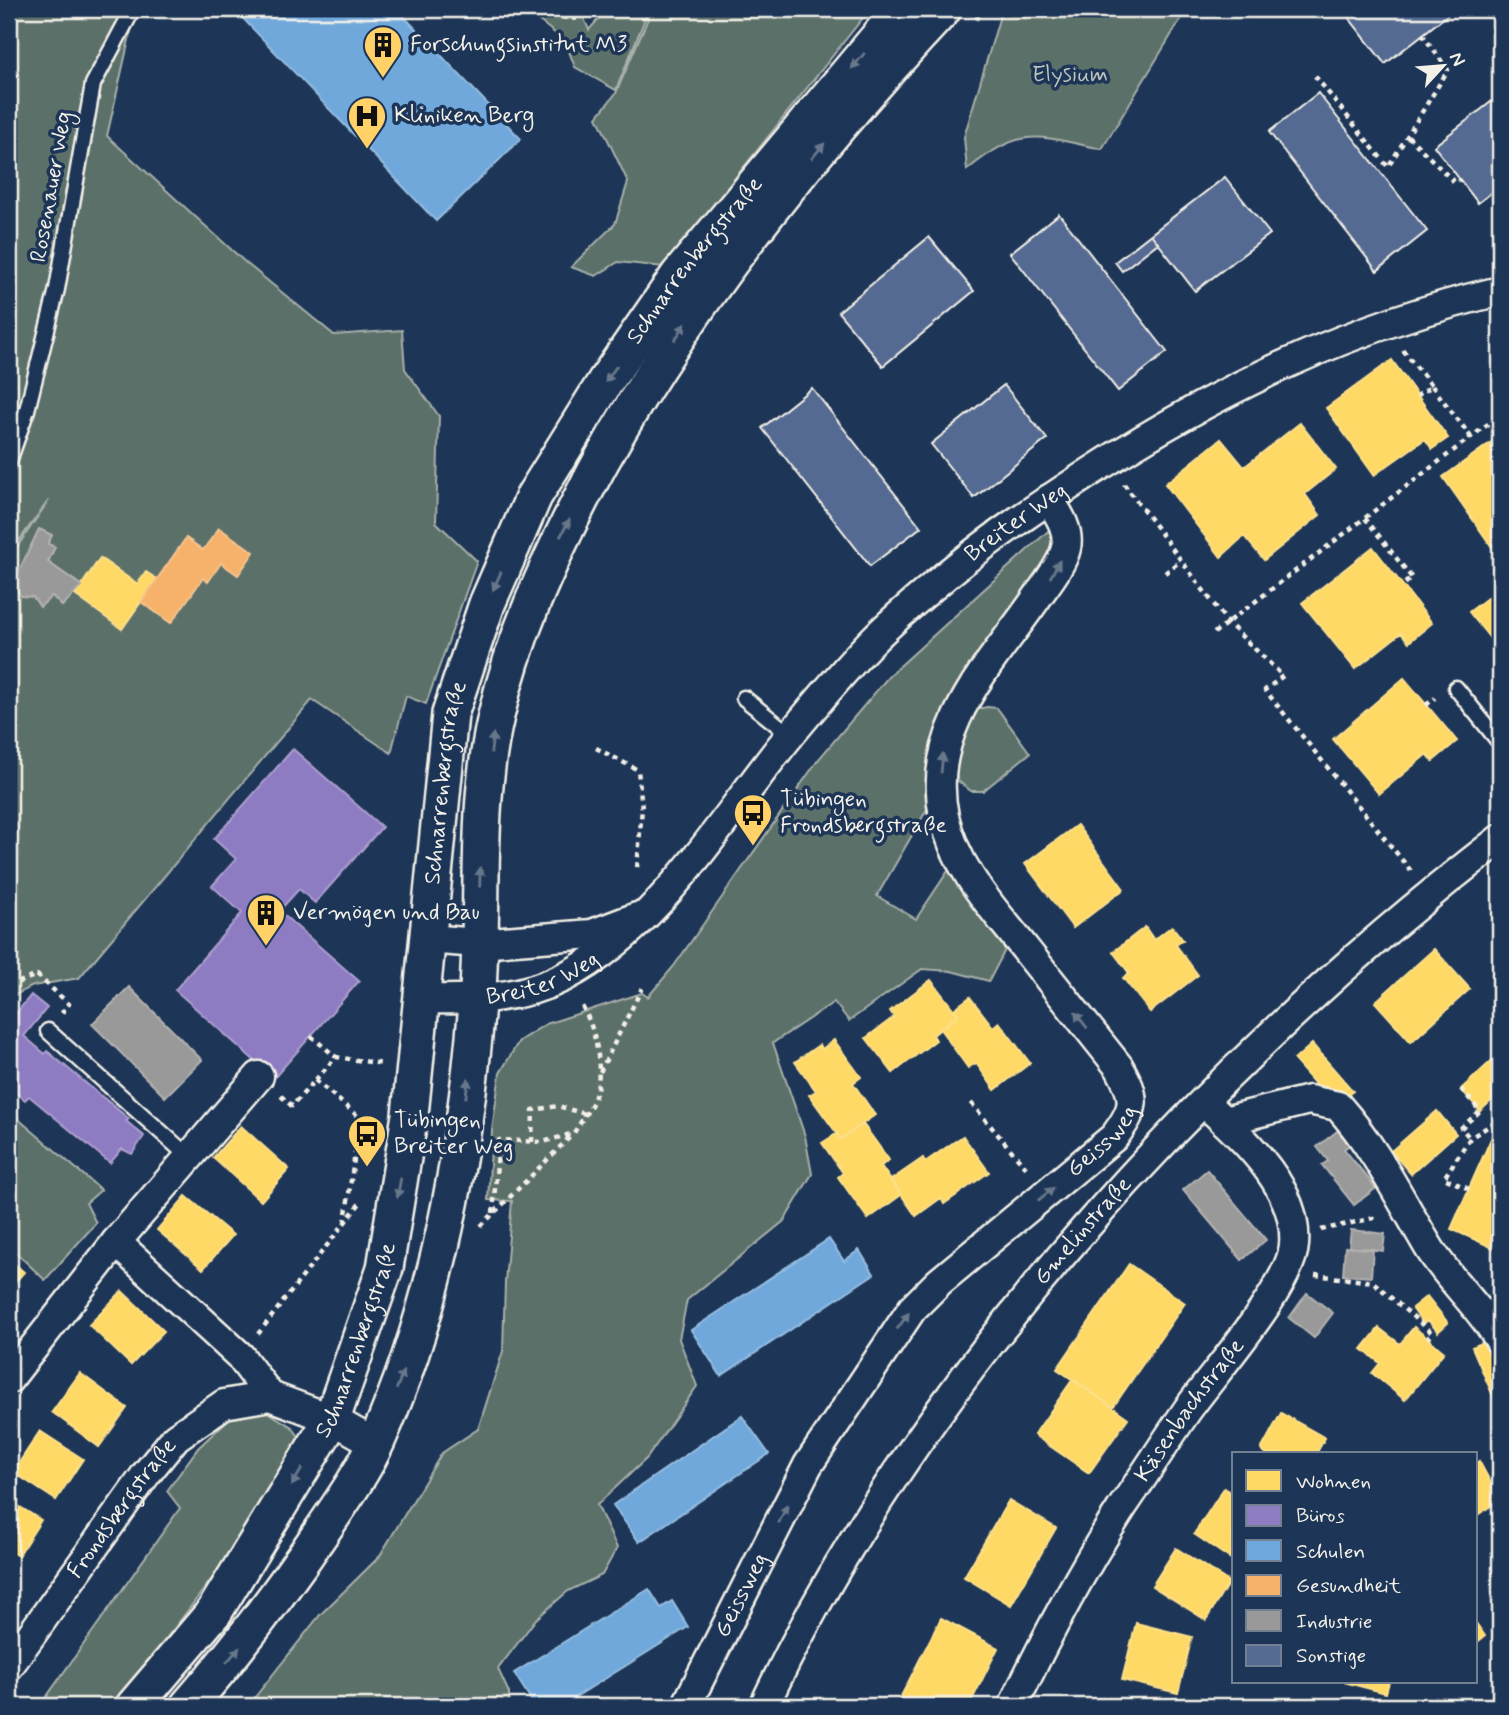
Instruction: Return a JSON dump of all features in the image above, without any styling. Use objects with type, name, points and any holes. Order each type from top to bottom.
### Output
[{"type":"street","name":"Schnarrenbergstraße","points":[[134,1706],[214,1612],[332,1419],[385,1268],[410,1115],[450,714],[487,604],[534,496],[605,382],[679,275],[902,9]]},
{"type":"street","name":"Schnarrenbergstraße","points":[[188,1706],[249,1636],[339,1505],[376,1444],[425,1312],[456,1171],[478,1000],[483,810],[495,720],[514,649],[552,553],[604,455],[702,300],[799,173],[956,17]]},
{"type":"street","name":"Breiter Weg","points":[[420,999],[478,1000],[521,993],[563,978],[610,949],[646,914],[790,735],[875,638],[952,570],[1049,499],[1136,443],[1296,357],[1405,316],[1500,290]]},
{"type":"street","name":"Geissweg","points":[[685,1706],[808,1465],[904,1320],[939,1282],[1114,1137],[1133,1105],[1131,1088],[1119,1067],[980,893],[954,850],[944,815],[940,782],[943,751],[959,709],[1043,589],[1066,548],[1065,530],[1049,499]]},
{"type":"street","name":"Gmelinstraße","points":[[764,1706],[814,1606],[866,1520],[928,1429],[1040,1285],[1214,1111],[1335,976],[1500,839]]},
{"type":"street","name":"Breiter Weg","points":[[427,939],[478,943],[592,934],[646,914]]},
{"type":"street","points":[[9,1379],[116,1242],[259,1076]]},
{"type":"street","points":[[1214,1111],[1309,1100],[1338,1106],[1360,1130],[1446,1272],[1486,1316],[1500,1341]]},
{"type":"street","name":"Käsenbachstraße","points":[[1013,1706],[1077,1580],[1186,1412],[1265,1304],[1282,1277],[1294,1247],[1293,1217],[1283,1192],[1214,1111]]},
{"type":"street","points":[[116,1242],[240,1356],[270,1396],[332,1419],[376,1444]]},
{"type":"street","name":"Frondsbergstraße","points":[[9,1666],[114,1515],[176,1437],[224,1404],[270,1396]]},
{"type":"lane","name":"Rosenauer Weg","points":[[9,461],[27,410],[57,289],[93,84],[134,9]]},
{"type":"lane","points":[[1456,688],[1500,743]]},
{"type":"lane","points":[[744,698],[790,735]]},
{"type":"lane","points":[[48,1031],[189,1157]]},
{"type":"path","points":[[544,9],[559,17],[579,19]]},
{"type":"path","points":[[956,17],[984,9]]},
{"type":"path","points":[[1315,76],[1388,167],[1448,71],[1422,34]]},
{"type":"path","points":[[1408,136],[1455,183],[1460,180]]},
{"type":"path","points":[[1398,344],[1471,437]]},
{"type":"path","points":[[1417,396],[1432,386]]},
{"type":"path","points":[[1214,633],[1500,415]]},
{"type":"path","points":[[1120,478],[1228,623],[1283,676],[1265,690],[1416,877]]},
{"type":"path","points":[[1365,518],[1412,578],[1402,585]]},
{"type":"path","points":[[1165,573],[1180,561]]},
{"type":"path","points":[[596,748],[638,770],[642,808],[637,869]]},
{"type":"path","points":[[9,986],[37,975],[69,1004],[48,1031]]},
{"type":"path","points":[[563,978],[584,1009],[596,1046],[599,1073]]},
{"type":"path","points":[[481,1227],[574,1133],[594,1099],[599,1073],[642,988]]},
{"type":"path","points":[[311,1036],[336,1057],[391,1065]]},
{"type":"path","points":[[240,1356],[301,1283],[345,1222],[360,1118],[315,1080],[336,1057]]},
{"type":"path","points":[[1461,1089],[1480,1111],[1461,1128],[1470,1138]]},
{"type":"path","points":[[971,1103],[1010,1148]]},
{"type":"path","points":[[532,1142],[533,1110],[558,1106],[585,1114]]},
{"type":"path","points":[[1469,1189],[1444,1178],[1470,1138],[1500,1119]]},
{"type":"path","points":[[493,1213],[499,1140],[543,1142],[574,1133]]},
{"type":"path","points":[[1313,1232],[1409,1209]]},
{"type":"path","points":[[1304,1273],[1373,1282],[1432,1333],[1428,1338]]},
{"type":"green space","points":[[9,9],[136,9],[107,136],[246,263],[334,335],[402,330],[405,369],[439,416],[436,522],[477,561],[426,704],[406,696],[391,753],[312,700],[79,978],[33,986],[9,998],[9,559],[49,500],[9,554]]},
{"type":"green space","points":[[524,9],[580,9],[589,30],[607,9],[649,9],[616,90],[575,67],[565,41]]},
{"type":"green space","points":[[652,9],[870,9],[664,267],[618,262],[596,276],[571,267],[615,224],[628,182],[597,117],[616,93]]},
{"type":"green space","name":"Elysium","points":[[1002,9],[1187,9],[1102,149],[1045,138],[1017,140],[1002,146],[967,170],[964,137]]},
{"type":"green space","points":[[1058,522],[1060,546],[949,713],[927,773],[930,804],[877,896],[916,919],[950,868],[994,925],[1005,950],[989,981],[951,971],[922,969],[849,1021],[834,1002],[773,1043],[805,1136],[812,1174],[784,1221],[687,1300],[679,1339],[697,1386],[647,1458],[597,1505],[617,1548],[602,1575],[568,1591],[536,1619],[498,1669],[509,1693],[509,1706],[248,1706],[320,1615],[379,1557],[442,1453],[478,1429],[503,1351],[505,1282],[512,1201],[488,1200],[492,1130],[500,1073],[519,1041],[546,1024],[642,993],[648,997],[674,966],[818,760],[889,676]]},
{"type":"green space","points":[[997,708],[1030,753],[983,791],[971,791],[958,781],[951,764],[972,710]]},
{"type":"green space","points":[[9,1111],[101,1190],[86,1203],[96,1223],[45,1280],[9,1246]]},
{"type":"green space","points":[[261,1408],[292,1427],[303,1442],[236,1547],[115,1706],[40,1706],[180,1508],[167,1491],[198,1448],[233,1415]]},
{"type":"building: Wohnen","points":[[1392,360],[1448,438],[1432,449],[1425,439],[1374,475],[1326,408]]},
{"type":"building: Wohnen","points":[[1300,423],[1336,469],[1305,494],[1320,515],[1264,560],[1244,536],[1221,557],[1165,484],[1221,439],[1244,467]]},
{"type":"building: Wohnen","points":[[1500,436],[1500,541],[1492,547],[1443,477]]},
{"type":"building: Wohnen","points":[[1373,547],[1432,623],[1409,642],[1401,633],[1355,669],[1302,603]]},
{"type":"building: Wohnen","points":[[100,558],[137,584],[146,572],[157,579],[122,629],[75,595]]},
{"type":"building: Wohnen","points":[[1500,588],[1500,651],[1469,612]]},
{"type":"building: Wohnen","points":[[1404,678],[1457,741],[1433,761],[1427,754],[1379,794],[1333,739]]},
{"type":"building: Wohnen","points":[[1077,825],[1124,889],[1073,928],[1025,864]]},
{"type":"building: Wohnen","points":[[1172,926],[1183,940],[1176,945],[1198,975],[1150,1012],[1123,978],[1129,973],[1113,952],[1145,927],[1154,940]]},
{"type":"building: Wohnen","points":[[1434,949],[1470,989],[1411,1042],[1375,1002]]},
{"type":"building: Wohnen","points":[[931,980],[958,1015],[933,1035],[936,1040],[893,1073],[866,1038],[894,1017],[890,1011]]},
{"type":"building: Wohnen","points":[[970,997],[993,1027],[999,1022],[1030,1063],[995,1090],[976,1063],[968,1068],[940,1029],[958,1015],[954,1009]]},
{"type":"building: Wohnen","points":[[834,1040],[861,1077],[853,1083],[875,1115],[841,1139],[809,1095],[816,1091],[795,1062],[819,1045],[822,1049]]},
{"type":"building: Wohnen","points":[[1312,1044],[1353,1091],[1345,1097],[1324,1094],[1294,1060]]},
{"type":"building: Wohnen","points":[[1500,1053],[1500,1093],[1480,1111],[1461,1089]]},
{"type":"building: Wohnen","points":[[1437,1111],[1456,1134],[1411,1174],[1391,1151]]},
{"type":"building: Wohnen","points":[[863,1124],[889,1160],[881,1166],[901,1195],[868,1219],[838,1177],[843,1173],[822,1143],[836,1134],[841,1139]]},
{"type":"building: Wohnen","points":[[241,1126],[289,1169],[261,1201],[213,1158]]},
{"type":"building: Wohnen","points":[[1493,1134],[1500,1137],[1500,1251],[1451,1229]]},
{"type":"building: Wohnen","points":[[963,1136],[989,1172],[944,1204],[941,1198],[916,1216],[891,1180],[923,1158],[925,1162]]},
{"type":"building: Wohnen","points":[[186,1196],[233,1235],[203,1269],[157,1230]]},
{"type":"building: Wohnen","points":[[9,1259],[24,1272],[9,1289]]},
{"type":"building: Wohnen","points":[[1129,1264],[1185,1303],[1113,1407],[1057,1369]]},
{"type":"building: Wohnen","points":[[122,1291],[164,1331],[131,1365],[89,1325]]},
{"type":"building: Wohnen","points":[[1427,1296],[1448,1323],[1438,1332],[1428,1320],[1423,1323],[1412,1308]]},
{"type":"building: Wohnen","points":[[1414,1327],[1444,1352],[1405,1400],[1372,1373],[1380,1363],[1362,1349],[1379,1328],[1400,1344]]},
{"type":"building: Wohnen","points":[[1484,1342],[1500,1381],[1500,1412],[1472,1347]]},
{"type":"building: Wohnen","points":[[80,1373],[127,1408],[99,1447],[52,1412]]},
{"type":"building: Wohnen","points":[[1073,1379],[1128,1418],[1089,1473],[1034,1435]]},
{"type":"building: Wohnen","points":[[1281,1413],[1325,1438],[1317,1452],[1261,1450]]},
{"type":"building: Wohnen","points":[[40,1431],[83,1459],[56,1500],[13,1472]]},
{"type":"building: Wohnen","points":[[1478,1462],[1500,1500],[1478,1515]]},
{"type":"building: Wohnen","points":[[1224,1488],[1232,1494],[1232,1560],[1194,1534]]},
{"type":"building: Wohnen","points":[[9,1500],[41,1520],[18,1556],[9,1551]]},
{"type":"building: Wohnen","points":[[1009,1500],[1056,1528],[1011,1605],[964,1577]]},
{"type":"building: Wohnen","points":[[1176,1548],[1229,1582],[1206,1620],[1152,1586]]},
{"type":"building: Wohnen","points":[[941,1618],[998,1648],[969,1706],[896,1706]]},
{"type":"building: Wohnen","points":[[1136,1623],[1192,1637],[1178,1693],[1122,1680]]},
{"type":"building: Wohnen","points":[[1478,1626],[1485,1636],[1478,1641]]},
{"type":"building: Wohnen","points":[[1352,1684],[1388,1684],[1386,1693]]},
{"type":"building: Büros","name":"Vermögen und Bau","points":[[293,749],[382,827],[315,903],[299,889],[279,911],[359,981],[274,1078],[175,990],[242,913],[212,886],[236,859],[214,839]]},
{"type":"building: Büros","points":[[31,995],[47,1008],[24,1036],[45,1054],[47,1051],[129,1119],[126,1121],[144,1136],[132,1154],[122,1149],[110,1163],[29,1096],[25,1100],[9,1087],[9,1022]]},
{"type":"building: Schulen","name":"Forschungsinstitut M3","points":[[234,9],[397,9],[521,139],[436,221]]},
{"type":"building: Schulen","points":[[829,1239],[844,1261],[859,1250],[874,1274],[721,1376],[691,1330]]},
{"type":"building: Schulen","points":[[742,1416],[769,1454],[639,1542],[613,1505]]},
{"type":"building: Schulen","points":[[649,1589],[661,1608],[672,1601],[688,1627],[561,1706],[535,1706],[514,1673]]},
{"type":"building: Gesundheit","points":[[219,528],[254,552],[238,575],[221,563],[208,582],[203,578],[171,623],[141,602],[186,538],[203,550]]},
{"type":"building: Industrie","points":[[39,529],[52,535],[48,544],[55,547],[48,562],[82,586],[62,606],[52,596],[40,607],[33,597],[21,596],[12,585]]},
{"type":"building: Industrie","points":[[129,987],[202,1060],[165,1097],[92,1024]]},
{"type":"building: Industrie","points":[[1340,1129],[1352,1143],[1344,1149],[1376,1188],[1354,1205],[1322,1165],[1328,1161],[1317,1147]]},
{"type":"building: Industrie","points":[[1207,1170],[1266,1240],[1242,1260],[1183,1190]]},
{"type":"building: Industrie","points":[[1351,1230],[1385,1234],[1383,1251],[1349,1247]]},
{"type":"building: Industrie","points":[[1345,1247],[1373,1249],[1371,1277],[1343,1275]]},
{"type":"building: Industrie","points":[[1307,1293],[1333,1313],[1314,1338],[1289,1318]]},
{"type":"building: Sonstige","points":[[1342,9],[1455,9],[1385,64]]},
{"type":"building: Sonstige","points":[[1318,93],[1427,231],[1377,271],[1269,132]]},
{"type":"building: Sonstige","points":[[1500,95],[1500,186],[1478,203],[1434,146]]},
{"type":"building: Sonstige","points":[[1225,177],[1270,234],[1195,291],[1151,234]]},
{"type":"building: Sonstige","points":[[1059,214],[1167,352],[1118,391],[1010,253]]},
{"type":"building: Sonstige","points":[[1151,234],[1158,243],[1122,271],[1115,262]]},
{"type":"building: Sonstige","points":[[929,237],[974,291],[883,366],[838,312]]},
{"type":"building: Sonstige","points":[[1004,385],[1047,439],[974,498],[931,444]]},
{"type":"building: Sonstige","points":[[812,388],[921,527],[870,566],[762,428]]},
{"type":"place","name":"Forschungsinstitut M3","points":[[383,79]]},
{"type":"place","name":"Kliniken Berg","points":[[367,150]]},
{"type":"place","name":"Tübingen Frondsbergstraße","points":[[753,847]]},
{"type":"place","name":"Vermögen und Bau","points":[[266,947]]},
{"type":"place","name":"Tübingen Breiter Weg","points":[[367,1168]]}]
